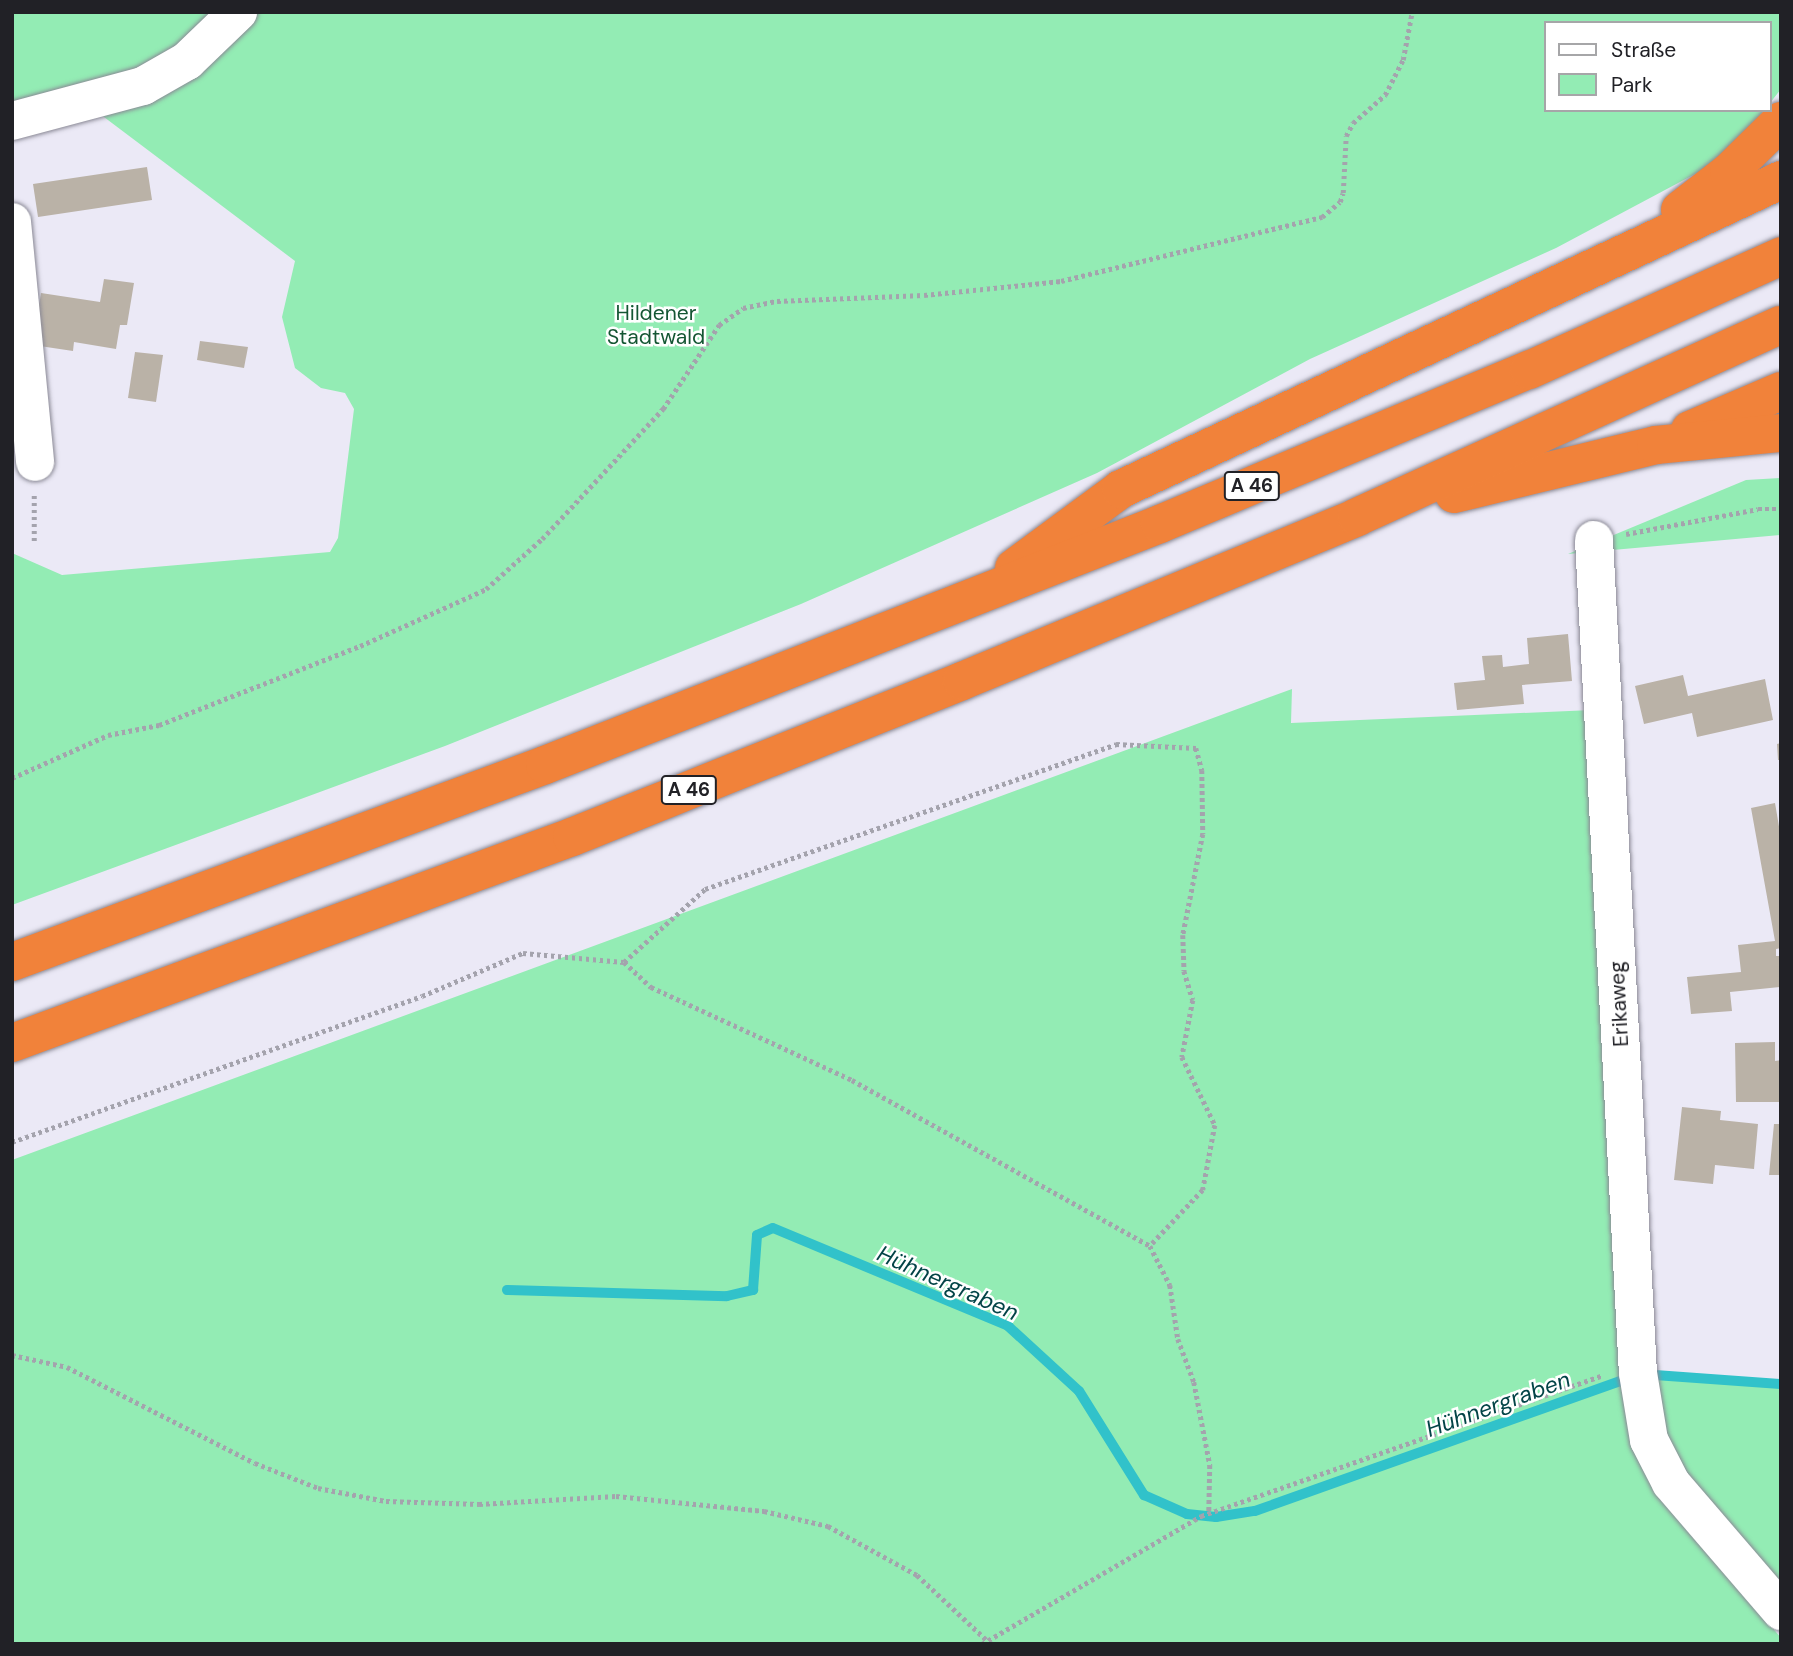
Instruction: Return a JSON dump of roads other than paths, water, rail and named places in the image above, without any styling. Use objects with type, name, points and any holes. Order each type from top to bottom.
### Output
[{"type":"highway","points":[[1627,252],[1729,172],[1781,121]]},
{"type":"highway","points":[[973,598],[1121,489],[1781,180]]},
{"type":"highway","name":"A 46","points":[[12,962],[545,765],[973,598],[1529,370],[1781,256]]},
{"type":"highway","name":"A 46","points":[[12,1043],[572,837],[1357,517],[1781,325]]},
{"type":"highway","points":[[1656,445],[1781,391]]},
{"type":"highway","points":[[1357,517],[1656,445],[1781,433]]},
{"type":"street","points":[[12,121],[143,86],[187,61],[237,12]]},
{"type":"street","points":[[12,222],[35,463]]},
{"type":"street","name":"Erikaweg","points":[[1594,540],[1638,1373],[1649,1440],[1671,1483],[1781,1611]]},
{"type":"waterway","name":"Hühnergraben","points":[[507,1290],[727,1296],[753,1290],[757,1235],[773,1228],[1008,1326],[1079,1391],[1144,1495],[1187,1514],[1216,1517],[1255,1511],[1622,1380]]},
{"type":"waterway","name":"Hühnergraben","points":[[1655,1375],[1781,1384]]},
{"type":"park label","name":"Hildener Stadtwald","points":[[656,325]]}]
